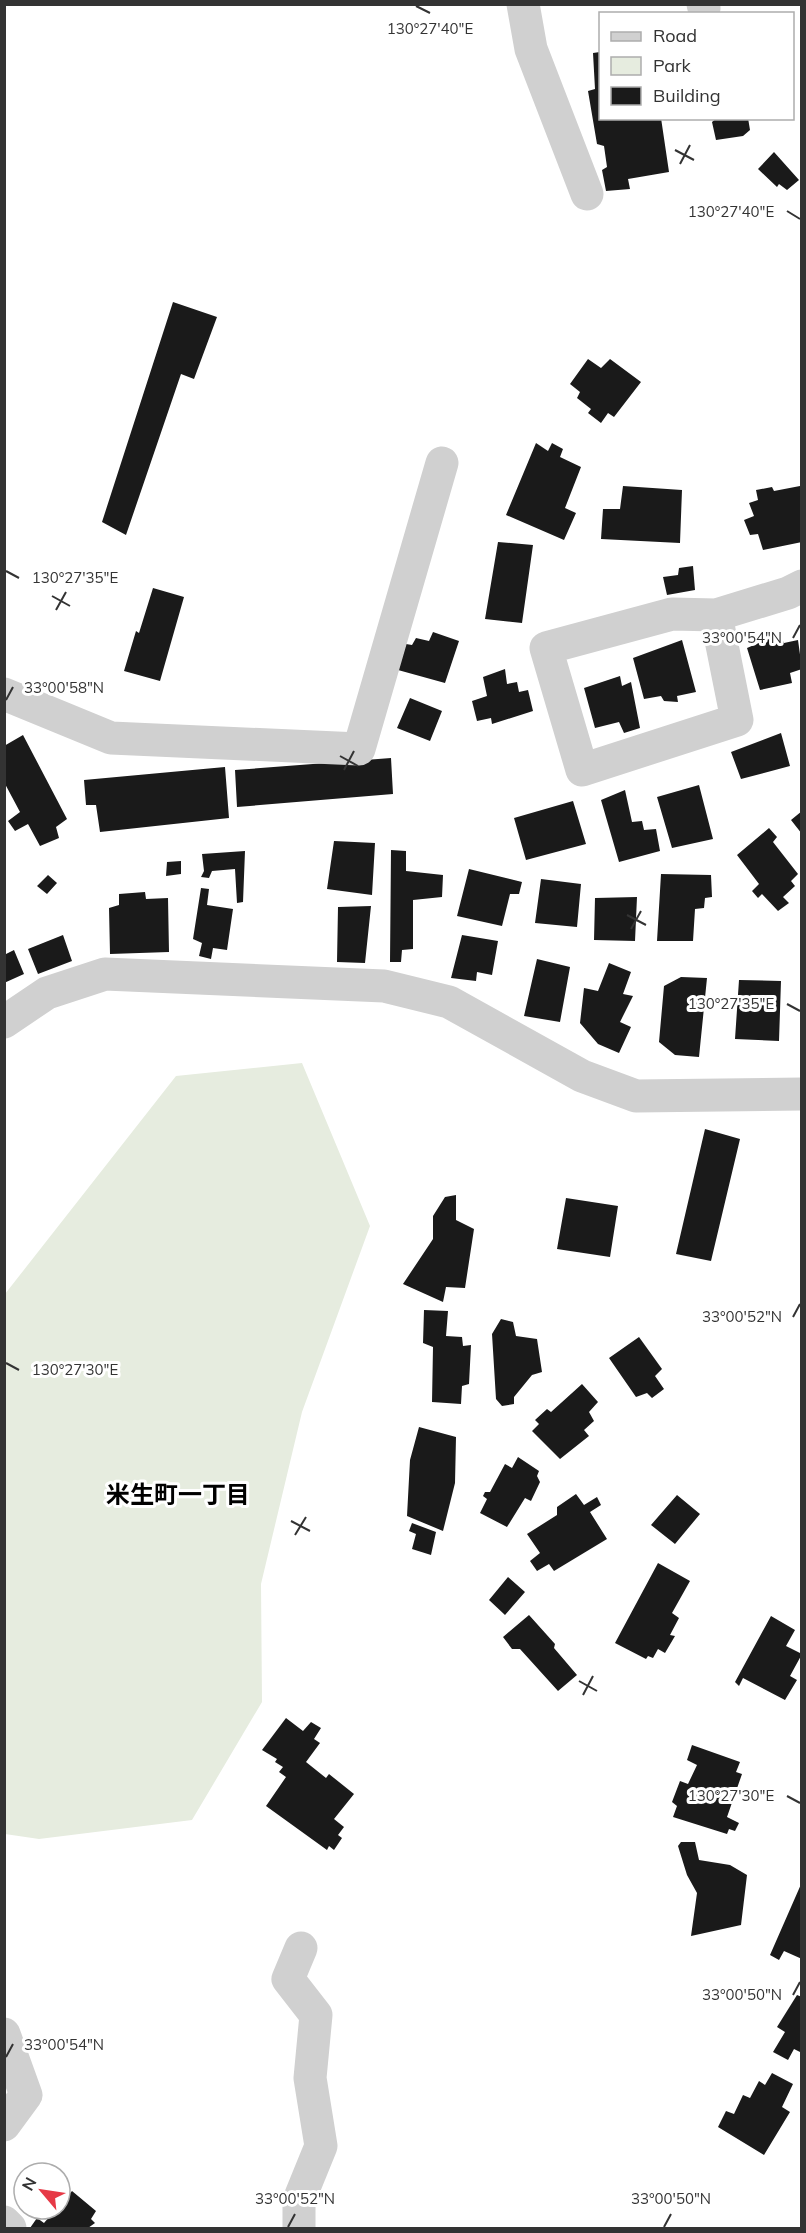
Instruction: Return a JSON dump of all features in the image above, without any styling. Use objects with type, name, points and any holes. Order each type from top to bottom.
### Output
[{"type":"street","points":[[523,4],[531,50],[587,194]]},
{"type":"street","points":[[4,694],[111,738],[359,749],[442,464]]},
{"type":"street","points":[[716,615],[737,720],[582,770],[546,648],[672,614],[716,615],[788,593],[801,586]]},
{"type":"street","points":[[4,1022],[46,993],[105,974],[384,986],[449,1002],[582,1076],[636,1096],[801,1094]]},
{"type":"street","points":[[299,2229],[299,2200],[321,2146],[310,2078],[316,2015],[288,1979],[301,1948]]},
{"type":"street","points":[[4,2034],[26,2095],[4,2126]]},
{"type":"street","points":[[4,2222],[10,2229]]},
{"type":"green space","points":[[302,1063],[370,1226],[302,1412],[261,1584],[262,1702],[192,1820],[39,1839],[5,1834],[5,1294],[176,1076]]},
{"type":"building","points":[[599,52],[599,120],[661,120],[669,172],[628,179],[630,189],[606,191],[602,170],[607,167],[604,146],[597,144],[588,91],[595,89],[593,53]]},
{"type":"building","points":[[714,120],[748,120],[750,130],[743,136],[716,140],[712,122]]},
{"type":"building","points":[[774,152],[799,180],[787,190],[779,184],[777,187],[758,169]]},
{"type":"building","points":[[173,302],[217,317],[194,379],[181,374],[126,535],[102,522]]},
{"type":"building","points":[[588,359],[601,368],[610,359],[641,382],[614,417],[608,413],[601,423],[588,413],[591,409],[577,398],[580,392],[570,384]]},
{"type":"building","points":[[536,443],[548,451],[552,443],[563,449],[560,457],[581,467],[565,508],[576,513],[564,540],[506,515]]},
{"type":"building","points":[[623,486],[682,490],[680,543],[601,539],[603,509],[620,509]]},
{"type":"building","points":[[800,486],[802,542],[763,550],[758,534],[750,535],[744,520],[754,516],[749,503],[758,500],[756,490],[772,487],[774,491]]},
{"type":"building","points":[[498,542],[533,545],[522,623],[485,619]]},
{"type":"building","points":[[693,566],[695,590],[667,595],[663,577],[678,575],[679,568]]},
{"type":"building","points":[[153,588],[184,597],[160,681],[124,671],[136,631],[139,633]]},
{"type":"building","points":[[433,632],[459,641],[445,683],[398,670],[406,644],[412,645],[416,638],[429,641]]},
{"type":"building","points":[[780,634],[784,643],[798,640],[802,669],[790,673],[792,683],[760,690],[747,648]]},
{"type":"building","points":[[682,640],[696,692],[677,696],[678,702],[664,701],[661,696],[644,699],[633,658]]},
{"type":"building","points":[[505,669],[507,684],[517,682],[519,692],[528,690],[533,711],[492,724],[491,718],[477,721],[472,701],[487,696],[483,677]]},
{"type":"building","points":[[620,676],[622,686],[631,682],[640,728],[624,733],[619,722],[595,728],[584,688]]},
{"type":"building","points":[[410,698],[442,711],[430,741],[397,728]]},
{"type":"building","points":[[781,733],[790,766],[741,779],[731,752]]},
{"type":"building","points":[[23,735],[67,819],[56,827],[59,838],[40,846],[28,824],[15,831],[8,821],[20,812],[4,782],[4,746]]},
{"type":"building","points":[[391,758],[393,794],[237,807],[235,770]]},
{"type":"building","points":[[225,767],[229,818],[100,832],[96,805],[86,805],[84,780]]},
{"type":"building","points":[[699,785],[713,839],[672,848],[657,797]]},
{"type":"building","points":[[625,790],[632,822],[642,821],[644,830],[656,829],[660,851],[619,862],[601,800]]},
{"type":"building","points":[[573,801],[586,844],[526,860],[514,818]]},
{"type":"building","points":[[802,811],[802,834],[791,820]]},
{"type":"building","points":[[769,828],[777,837],[773,842],[798,874],[791,881],[795,886],[783,897],[789,903],[778,911],[762,894],[758,898],[752,891],[759,884],[737,855]]},
{"type":"building","points":[[334,841],[375,843],[372,895],[327,889]]},
{"type":"building","points":[[391,850],[406,851],[406,871],[443,875],[442,897],[413,900],[413,949],[402,950],[401,962],[390,962]]},
{"type":"building","points":[[245,851],[243,902],[237,903],[235,869],[212,871],[209,878],[201,877],[204,871],[202,854]]},
{"type":"building","points":[[181,861],[181,874],[166,876],[167,862]]},
{"type":"building","points":[[469,869],[522,882],[519,894],[510,894],[502,926],[457,916]]},
{"type":"building","points":[[661,874],[711,875],[712,897],[705,898],[704,908],[695,909],[693,941],[657,941]]},
{"type":"building","points":[[48,875],[57,883],[47,894],[37,886]]},
{"type":"building","points":[[541,879],[581,884],[577,927],[535,923]]},
{"type":"building","points":[[201,888],[209,889],[207,905],[233,909],[227,950],[213,948],[211,959],[199,956],[202,943],[193,939]]},
{"type":"building","points":[[145,892],[146,899],[168,898],[169,952],[110,954],[109,908],[119,905],[119,894]]},
{"type":"building","points":[[637,897],[635,941],[594,940],[595,898]]},
{"type":"building","points":[[371,906],[365,963],[337,962],[338,907]]},
{"type":"building","points":[[63,935],[72,961],[38,974],[28,949]]},
{"type":"building","points":[[462,935],[498,941],[492,975],[477,972],[476,981],[451,978]]},
{"type":"building","points":[[14,950],[24,974],[4,983],[4,955]]},
{"type":"building","points":[[537,959],[570,967],[560,1022],[524,1016]]},
{"type":"building","points":[[609,963],[631,972],[623,994],[633,996],[620,1022],[631,1027],[619,1053],[598,1044],[580,1023],[584,988],[598,991]]},
{"type":"building","points":[[681,977],[707,978],[699,1057],[675,1055],[659,1042],[664,986]]},
{"type":"building","points":[[739,980],[781,981],[779,1041],[735,1039]]},
{"type":"building","points":[[705,1129],[740,1139],[711,1261],[676,1254]]},
{"type":"building","points":[[456,1195],[456,1220],[474,1229],[465,1288],[446,1287],[443,1302],[403,1284],[433,1239],[433,1216],[445,1197]]},
{"type":"building","points":[[566,1198],[618,1206],[610,1257],[557,1249]]},
{"type":"building","points":[[424,1310],[448,1311],[446,1336],[462,1337],[463,1346],[471,1345],[469,1384],[462,1386],[461,1404],[432,1402],[433,1347],[423,1343]]},
{"type":"building","points":[[501,1319],[513,1322],[516,1336],[537,1339],[542,1372],[532,1375],[514,1397],[514,1404],[502,1406],[496,1399],[492,1334]]},
{"type":"building","points":[[639,1337],[662,1369],[655,1376],[664,1389],[652,1398],[647,1393],[636,1397],[609,1358]]},
{"type":"building","points":[[582,1384],[598,1402],[589,1412],[594,1421],[584,1430],[589,1436],[560,1459],[532,1431],[539,1424],[535,1420],[547,1409],[551,1412]]},
{"type":"building","points":[[419,1427],[456,1437],[455,1483],[443,1531],[407,1516],[410,1460]]},
{"type":"building","points":[[518,1457],[539,1471],[537,1476],[540,1482],[531,1501],[525,1498],[507,1527],[480,1513],[487,1499],[483,1496],[485,1492],[490,1492],[505,1464],[512,1468]]},
{"type":"building","points":[[576,1494],[584,1505],[597,1497],[601,1505],[590,1512],[607,1539],[554,1571],[549,1564],[537,1571],[530,1561],[540,1553],[527,1534],[557,1515],[557,1507]]},
{"type":"building","points":[[677,1495],[700,1514],[675,1544],[651,1525]]},
{"type":"building","points":[[412,1523],[436,1532],[431,1555],[412,1549],[416,1534],[409,1531]]},
{"type":"building","points":[[658,1563],[690,1581],[672,1613],[679,1618],[670,1635],[675,1636],[665,1653],[658,1649],[653,1658],[648,1656],[646,1659],[615,1643]]},
{"type":"building","points":[[508,1577],[525,1592],[505,1615],[489,1600]]},
{"type":"building","points":[[529,1615],[555,1644],[554,1648],[577,1675],[558,1691],[520,1649],[512,1649],[503,1637]]},
{"type":"building","points":[[771,1616],[795,1630],[786,1646],[802,1654],[790,1676],[797,1680],[785,1700],[743,1678],[739,1686],[735,1682]]},
{"type":"building","points":[[286,1718],[303,1731],[311,1722],[321,1728],[314,1739],[320,1743],[306,1762],[326,1778],[329,1774],[354,1794],[334,1819],[344,1827],[338,1835],[342,1838],[334,1850],[329,1846],[327,1850],[266,1806],[286,1777],[279,1772],[283,1767],[275,1762],[277,1759],[262,1750]]},
{"type":"building","points":[[692,1745],[740,1762],[736,1772],[742,1774],[727,1817],[739,1823],[735,1831],[729,1829],[727,1834],[673,1817],[677,1806],[672,1802],[680,1781],[688,1784],[697,1765],[687,1760]]},
{"type":"building","points":[[681,1842],[695,1842],[699,1860],[730,1865],[747,1875],[741,1925],[691,1936],[697,1893],[687,1875],[678,1846]]},
{"type":"building","points":[[802,1882],[802,1959],[784,1951],[779,1960],[770,1955]]},
{"type":"building","points":[[797,1995],[802,1997],[802,2053],[794,2049],[788,2060],[773,2052],[785,2032],[777,2027]]},
{"type":"building","points":[[772,2073],[793,2084],[782,2107],[790,2112],[764,2155],[718,2127],[726,2111],[734,2114],[743,2095],[750,2098],[759,2081],[765,2085]]},
{"type":"building","points":[[72,2191],[96,2211],[91,2219],[95,2223],[88,2228],[30,2228],[35,2221],[44,2223],[46,2221],[72,2221]]},
{"type":"district","name":"米生町一丁目","points":[[178,1495]]}]
